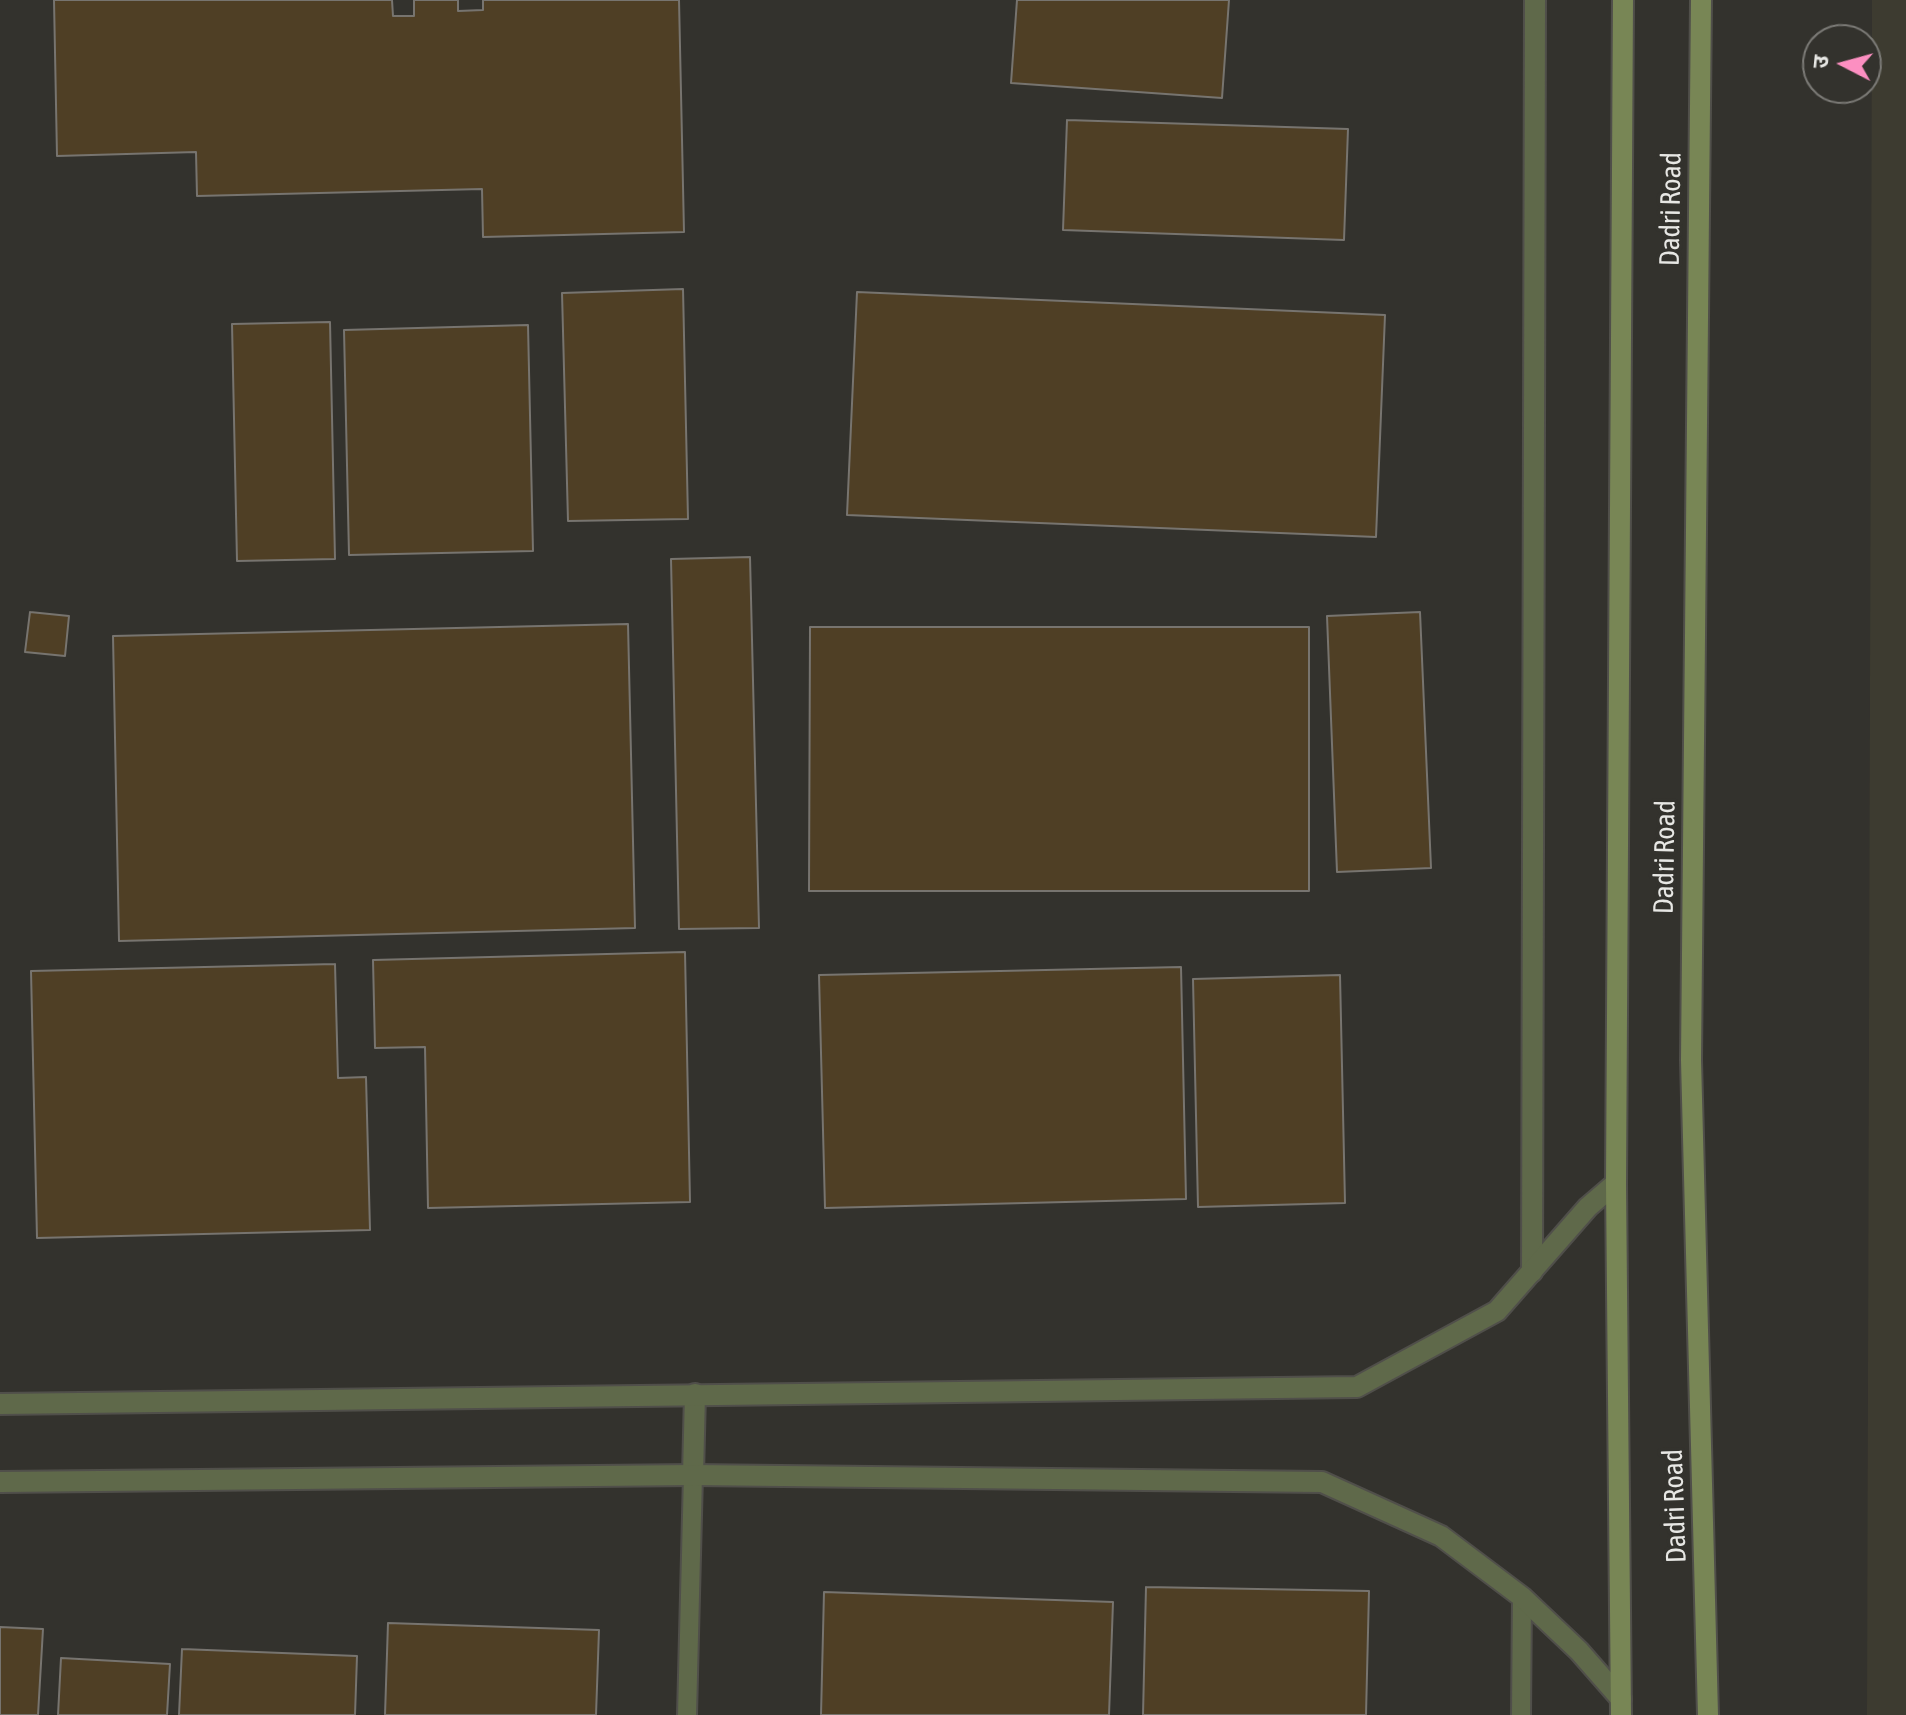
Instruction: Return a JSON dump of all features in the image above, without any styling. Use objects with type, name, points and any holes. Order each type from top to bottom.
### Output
[{"type":"main road","name":"Dadri Road","points":[[1621,1707],[1616,1183],[1623,0]]},
{"type":"main road","name":"Dadri Road","points":[[1701,0],[1691,1060],[1708,1715]]},
{"type":"street","points":[[1532,1272],[1535,0]]},
{"type":"street","points":[[0,1404],[1357,1387],[1497,1311],[1588,1207],[1616,1183]]},
{"type":"street","points":[[693,1475],[695,1394]]},
{"type":"street","points":[[0,1482],[693,1475],[1322,1482],[1441,1536],[1522,1597],[1579,1651],[1621,1707]]},
{"type":"lane","points":[[687,1715],[693,1475]]},
{"type":"lane","points":[[1521,1715],[1522,1597]]},
{"type":"shaded area","points":[[1872,0],[1906,0],[1906,1715],[1867,1715],[1872,104],[1882,104],[1882,24],[1872,24]]},
{"type":"building","points":[[54,0],[392,0],[393,16],[414,16],[414,0],[458,0],[458,11],[483,10],[483,0],[679,0],[684,232],[483,237],[482,189],[197,196],[196,152],[57,156]]},
{"type":"building","points":[[1017,0],[1229,0],[1222,98],[1011,83]]},
{"type":"building","points":[[1067,120],[1348,129],[1344,240],[1063,230]]},
{"type":"building","points":[[683,289],[688,519],[568,521],[562,293]]},
{"type":"building","points":[[857,292],[1385,315],[1376,537],[847,515]]},
{"type":"building","points":[[330,322],[335,559],[237,561],[232,324]]},
{"type":"building","points":[[528,325],[533,551],[349,555],[344,330]]},
{"type":"building","points":[[750,557],[759,928],[679,929],[671,559]]},
{"type":"building","points":[[30,612],[69,616],[65,656],[25,652]]},
{"type":"building","points":[[1420,612],[1431,868],[1337,872],[1327,616]]},
{"type":"building","points":[[628,624],[635,928],[119,941],[113,636]]},
{"type":"building","points":[[810,627],[1309,627],[1309,891],[809,891]]},
{"type":"building","points":[[685,952],[690,1202],[428,1208],[425,1047],[375,1048],[373,960]]},
{"type":"building","points":[[335,964],[338,1078],[366,1077],[370,1230],[37,1238],[31,971]]},
{"type":"building","points":[[1181,967],[1186,1199],[825,1208],[819,975]]},
{"type":"building","points":[[1340,975],[1345,1203],[1198,1207],[1193,979]]},
{"type":"building","points":[[1146,1587],[1369,1591],[1366,1715],[1143,1715]]},
{"type":"building","points":[[824,1592],[1113,1602],[1109,1715],[821,1715]]},
{"type":"building","points":[[388,1623],[599,1630],[596,1715],[385,1715]]},
{"type":"building","points":[[0,1627],[43,1629],[38,1715],[0,1715]]},
{"type":"building","points":[[182,1649],[357,1656],[355,1715],[179,1715]]},
{"type":"building","points":[[61,1658],[170,1664],[167,1715],[58,1715]]}]
